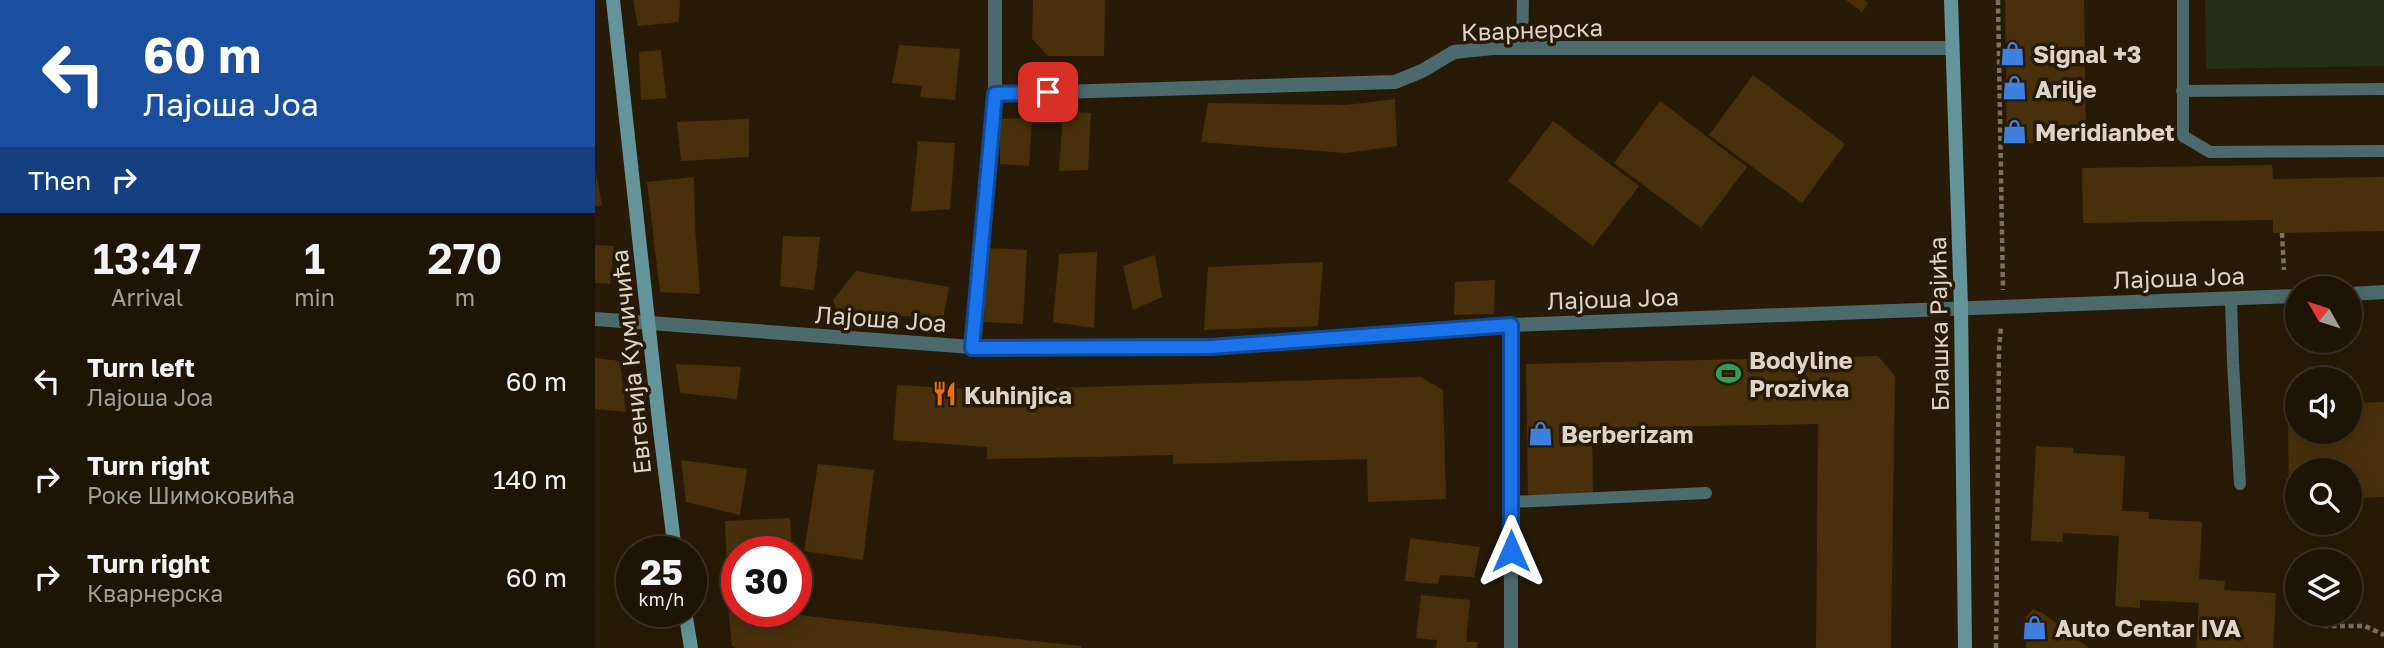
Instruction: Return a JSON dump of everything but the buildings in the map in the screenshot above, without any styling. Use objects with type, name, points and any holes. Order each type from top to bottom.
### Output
[{"type":"street","name":"Евгенија Кумичића","points":[[613,0],[673,536]]},
{"type":"street","points":[[972,348],[995,94],[995,0]]},
{"type":"street","name":"Блашка Рајића","points":[[1951,0],[1961,307],[1965,648]]},
{"type":"street","name":"Кварнерска","points":[[995,94],[1395,82],[1422,71],[1454,52],[1493,48],[1952,48]]},
{"type":"street","points":[[2363,293],[2384,292]]},
{"type":"street","name":"Лајоша Јоа","points":[[595,319],[972,348],[1211,347],[1511,325],[2285,297]]},
{"type":"street","points":[[1511,325],[1511,648]]},
{"type":"street","points":[[688,627],[691,648]]},
{"type":"lane","points":[[1523,48],[1524,0]]},
{"type":"lane","points":[[2183,0],[2183,136],[2210,152],[2384,151]]},
{"type":"lane","points":[[2182,91],[2384,89]]},
{"type":"lane","points":[[2231,299],[2240,484]]},
{"type":"lane","points":[[1512,502],[1706,493]]},
{"type":"path","points":[[2283,233],[2284,270]]},
{"type":"path","points":[[2362,626],[2384,635]]},
{"type":"green space","points":[[2205,0],[2384,0],[2384,66],[2206,69]]},
{"type":"place","name":"Signal +3","points":[[2013,53]]},
{"type":"place","name":"Arilje","points":[[2015,88]]},
{"type":"place","name":"Meridianbet","points":[[2015,131]]},
{"type":"place","name":"Bodyline Prozivka","points":[[1729,373]]},
{"type":"place","name":"Kuhinjica","points":[[944,394]]},
{"type":"place","name":"Berberizam","points":[[1541,433]]},
{"type":"place","name":"Auto Centar IVA","points":[[2035,627]]},
{"type":"route","points":[[1048,92],[995,94],[972,348],[1211,347],[1511,325],[1511,551]]}]
